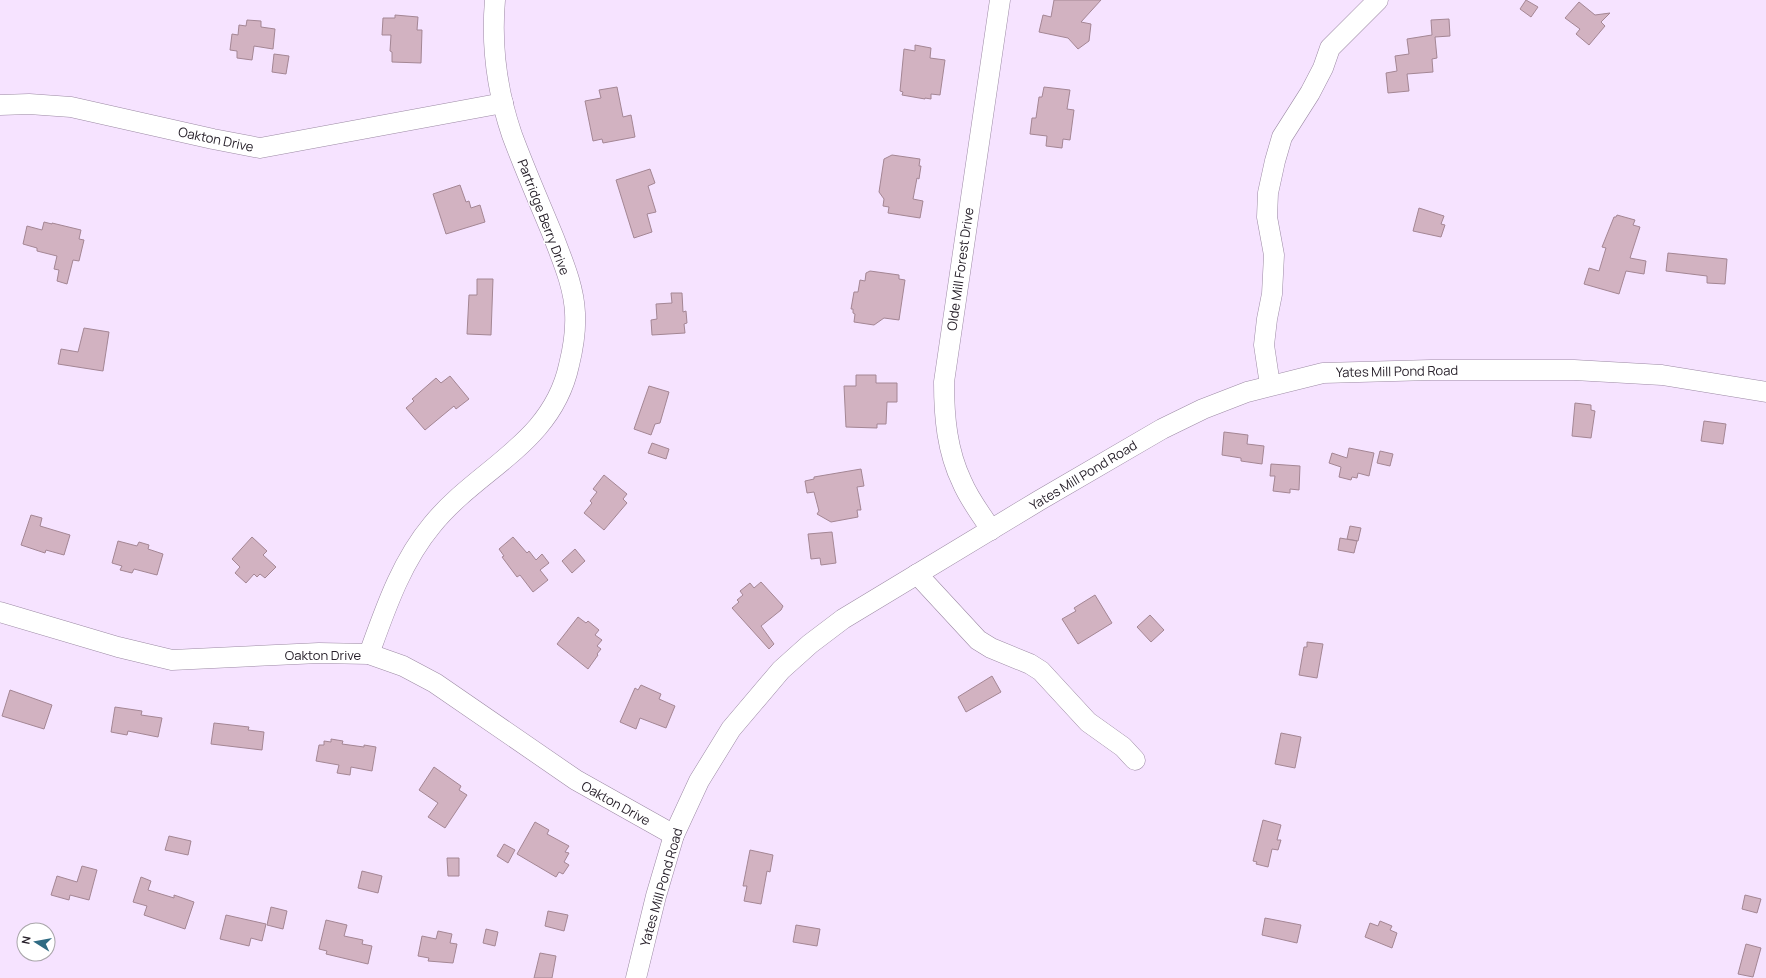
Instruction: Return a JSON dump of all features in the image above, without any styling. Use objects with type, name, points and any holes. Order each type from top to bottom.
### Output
[{"type":"street","name":"Partridge Berry Drive","points":[[369,654],[386,608],[418,542],[451,505],[520,447],[544,422],[559,396],[569,366],[575,313],[567,271],[512,134],[503,103],[495,69],[493,24],[495,0]]},
{"type":"street","name":"Olde Mill Forest Drive","points":[[990,530],[962,483],[954,461],[946,427],[944,382],[1000,0]]},
{"type":"street","points":[[1270,385],[1264,344],[1272,294],[1274,255],[1267,217],[1268,193],[1274,161],[1282,137],[1310,93],[1323,68],[1330,48],[1378,0]]},
{"type":"street","name":"Oakton Drive","points":[[0,105],[29,104],[71,107],[213,140],[260,148],[503,103]]},
{"type":"street","name":"Yates Mill Pond Road","points":[[636,978],[656,896],[674,835],[699,781],[731,729],[781,670],[810,644],[843,619],[990,530],[1162,429],[1226,399],[1270,385],[1323,373],[1431,370],[1574,370],[1662,375],[1766,392]]},
{"type":"street","points":[[917,574],[978,640],[991,648],[1030,664],[1041,671],[1088,722],[1123,747],[1134,760]]},
{"type":"street","name":"Oakton Drive","points":[[0,612],[118,647],[172,660],[319,653],[369,654],[403,666],[435,683],[576,780],[674,835]]},
{"type":"building","points":[[1054,0],[1101,0],[1081,22],[1091,24],[1089,41],[1078,49],[1068,38],[1039,32],[1043,15],[1051,17]]},
{"type":"building","points":[[1526,0],[1538,7],[1531,17],[1520,9]]},
{"type":"building","points":[[1579,2],[1595,15],[1610,13],[1601,22],[1605,26],[1589,45],[1576,34],[1580,29],[1565,18]]},
{"type":"building","points":[[395,15],[418,17],[417,30],[422,30],[421,63],[392,62],[392,52],[390,51],[391,35],[382,35],[383,18],[395,18]]},
{"type":"building","points":[[1449,19],[1450,36],[1435,37],[1437,58],[1432,59],[1433,72],[1407,74],[1409,91],[1388,93],[1386,73],[1397,71],[1395,56],[1409,54],[1407,39],[1432,35],[1431,20]]},
{"type":"building","points":[[247,20],[261,21],[261,27],[275,29],[273,49],[254,46],[252,60],[237,58],[237,51],[230,50],[232,34],[238,35],[239,25],[246,26]]},
{"type":"building","points":[[915,45],[931,48],[930,58],[945,60],[940,95],[931,94],[931,99],[902,95],[903,92],[900,91],[904,49],[915,51]]},
{"type":"building","points":[[274,54],[289,56],[286,74],[272,72]]},
{"type":"building","points":[[617,87],[623,117],[631,115],[635,137],[603,143],[602,139],[593,141],[585,101],[601,98],[599,90]]},
{"type":"building","points":[[1044,87],[1070,90],[1067,109],[1074,110],[1070,140],[1063,139],[1062,148],[1046,146],[1047,136],[1030,134],[1032,118],[1036,118],[1039,97],[1042,97]]},
{"type":"building","points":[[892,155],[920,159],[919,166],[921,166],[919,179],[917,178],[913,199],[923,201],[920,218],[888,213],[889,207],[883,206],[884,199],[879,192],[884,159]]},
{"type":"building","points":[[650,169],[655,183],[648,186],[656,212],[647,214],[652,232],[634,238],[616,180]]},
{"type":"building","points":[[460,185],[466,202],[469,201],[471,208],[480,205],[485,222],[446,234],[433,194]]},
{"type":"building","points":[[1419,208],[1444,216],[1441,224],[1445,225],[1441,237],[1413,231]]},
{"type":"building","points":[[1617,215],[1635,220],[1633,225],[1640,227],[1630,258],[1646,261],[1644,274],[1626,271],[1619,294],[1584,284],[1589,268],[1599,271],[1606,248],[1602,247],[1614,217]]},
{"type":"building","points":[[44,222],[81,230],[79,239],[84,240],[79,261],[73,260],[67,284],[57,281],[59,270],[54,269],[57,256],[37,251],[37,248],[23,244],[27,226],[42,230]]},
{"type":"building","points":[[1668,253],[1727,259],[1725,284],[1707,283],[1707,276],[1666,271]]},
{"type":"building","points":[[870,271],[899,275],[899,279],[905,280],[899,320],[884,318],[874,325],[854,322],[855,314],[853,313],[853,309],[851,309],[854,292],[858,292],[860,280],[865,281],[866,273]]},
{"type":"building","points":[[477,279],[493,279],[491,335],[467,334],[469,295],[477,295]]},
{"type":"building","points":[[671,293],[682,293],[683,312],[686,311],[687,323],[684,324],[685,333],[652,335],[651,320],[657,319],[656,304],[672,303]]},
{"type":"building","points":[[84,328],[109,332],[103,371],[58,364],[61,349],[78,352]]},
{"type":"building","points":[[856,375],[876,375],[876,383],[897,383],[897,402],[887,402],[886,424],[877,424],[877,428],[846,427],[844,386],[856,386]]},
{"type":"building","points":[[450,376],[469,399],[456,409],[454,406],[425,430],[406,408],[414,401],[412,399],[436,378],[441,383]]},
{"type":"building","points":[[649,386],[669,392],[660,423],[655,424],[651,435],[634,429]]},
{"type":"building","points":[[1575,403],[1591,405],[1591,410],[1595,411],[1591,438],[1572,436]]},
{"type":"building","points":[[1704,421],[1726,424],[1723,444],[1701,441]]},
{"type":"building","points":[[1224,432],[1248,435],[1247,444],[1264,446],[1262,464],[1241,461],[1241,458],[1222,455]]},
{"type":"building","points":[[652,443],[669,449],[666,459],[648,453]]},
{"type":"building","points":[[1349,448],[1374,453],[1369,476],[1358,473],[1357,478],[1352,477],[1351,480],[1339,477],[1341,467],[1329,463],[1332,453],[1347,458]]},
{"type":"building","points":[[1380,451],[1393,454],[1390,466],[1377,463]]},
{"type":"building","points":[[1271,464],[1300,466],[1299,490],[1290,489],[1290,493],[1273,491],[1275,476],[1270,476]]},
{"type":"building","points":[[861,469],[864,486],[857,487],[861,510],[857,510],[858,517],[831,522],[817,514],[819,511],[814,492],[807,493],[805,481],[814,479],[814,477]]},
{"type":"building","points":[[604,475],[627,494],[623,499],[627,503],[604,530],[584,513],[592,503],[590,501],[597,492],[593,489]]},
{"type":"building","points":[[31,515],[42,518],[40,526],[70,535],[64,555],[46,550],[45,553],[21,545]]},
{"type":"building","points":[[1350,526],[1361,528],[1358,541],[1347,539]]},
{"type":"building","points":[[832,532],[836,563],[821,565],[820,558],[811,559],[808,534]]},
{"type":"building","points":[[252,537],[267,551],[263,555],[276,567],[265,578],[260,574],[257,577],[254,574],[246,583],[235,573],[240,567],[232,559]]},
{"type":"building","points":[[513,537],[527,553],[529,551],[536,560],[542,554],[549,563],[540,570],[548,580],[533,592],[520,575],[517,577],[502,557],[504,556],[499,549]]},
{"type":"building","points":[[1340,538],[1357,541],[1354,553],[1338,550]]},
{"type":"building","points":[[118,541],[137,546],[139,542],[149,545],[148,549],[163,554],[157,575],[134,569],[132,573],[120,570],[122,566],[112,563]]},
{"type":"building","points":[[575,549],[585,561],[572,573],[562,561]]},
{"type":"building","points":[[761,582],[783,606],[781,610],[761,626],[774,644],[769,649],[732,608],[739,602],[737,600],[743,595],[740,591],[750,583],[754,588]]},
{"type":"building","points":[[1095,595],[1112,623],[1078,644],[1062,619],[1076,611],[1074,608]]},
{"type":"building","points":[[1150,615],[1164,630],[1151,642],[1137,627]]},
{"type":"building","points":[[578,617],[586,623],[588,621],[599,630],[595,635],[602,640],[597,646],[601,649],[588,669],[557,644]]},
{"type":"building","points":[[1307,642],[1323,644],[1317,678],[1299,675],[1304,647],[1307,647]]},
{"type":"building","points":[[992,676],[1001,692],[966,712],[958,697]]},
{"type":"building","points":[[641,685],[661,694],[659,699],[675,706],[666,728],[640,718],[636,729],[620,722],[635,688],[638,690]]},
{"type":"building","points":[[10,690],[52,705],[44,729],[2,716]]},
{"type":"building","points":[[115,707],[142,711],[141,715],[162,718],[158,737],[128,731],[127,735],[111,732]]},
{"type":"building","points":[[214,723],[249,727],[248,730],[264,732],[262,750],[211,744]]},
{"type":"building","points":[[1281,733],[1301,737],[1295,768],[1275,764]]},
{"type":"building","points":[[331,739],[343,741],[342,744],[376,747],[372,771],[351,767],[350,775],[337,773],[339,765],[316,761],[319,745],[324,745],[324,741],[331,742]]},
{"type":"building","points":[[434,767],[461,786],[459,790],[467,795],[445,828],[428,817],[438,803],[419,790]]},
{"type":"building","points":[[1263,820],[1281,825],[1277,840],[1281,840],[1278,850],[1272,849],[1268,867],[1256,864],[1257,862],[1253,861]]},
{"type":"building","points":[[535,822],[549,830],[547,834],[569,846],[565,852],[569,853],[564,862],[569,865],[563,874],[559,872],[556,877],[517,854]]},
{"type":"building","points":[[169,836],[191,841],[188,855],[165,850]]},
{"type":"building","points":[[504,844],[515,850],[508,863],[497,856]]},
{"type":"building","points":[[750,850],[773,855],[770,872],[767,871],[761,904],[744,901],[747,886],[743,886]]},
{"type":"building","points":[[447,858],[459,858],[459,876],[448,876]]},
{"type":"building","points":[[82,866],[97,870],[89,900],[70,895],[69,900],[51,895],[57,876],[77,882]]},
{"type":"building","points":[[362,871],[382,876],[378,893],[358,888]]},
{"type":"building","points":[[141,877],[151,881],[148,890],[174,898],[174,895],[194,902],[185,929],[144,915],[147,906],[133,902]]},
{"type":"building","points":[[1745,895],[1761,899],[1757,913],[1742,909]]},
{"type":"building","points":[[271,907],[287,911],[283,929],[267,925]]},
{"type":"building","points":[[548,911],[568,915],[564,931],[545,926]]},
{"type":"building","points":[[226,915],[266,924],[262,941],[251,938],[249,946],[220,939]]},
{"type":"building","points":[[1265,918],[1301,925],[1297,943],[1262,935]]},
{"type":"building","points":[[326,920],[347,925],[344,936],[363,940],[362,944],[372,946],[368,964],[326,954],[327,951],[319,949]]},
{"type":"building","points":[[1380,921],[1392,926],[1390,930],[1397,933],[1392,948],[1365,937],[1370,923],[1378,926]]},
{"type":"building","points":[[796,925],[820,929],[817,946],[793,942]]},
{"type":"building","points":[[486,929],[498,932],[495,946],[483,943]]},
{"type":"building","points":[[438,931],[452,934],[450,943],[457,944],[453,963],[428,961],[429,958],[418,956],[422,936],[436,939]]},
{"type":"building","points":[[1746,944],[1761,948],[1753,977],[1738,974]]},
{"type":"building","points":[[540,953],[556,956],[552,978],[534,978]]}]
